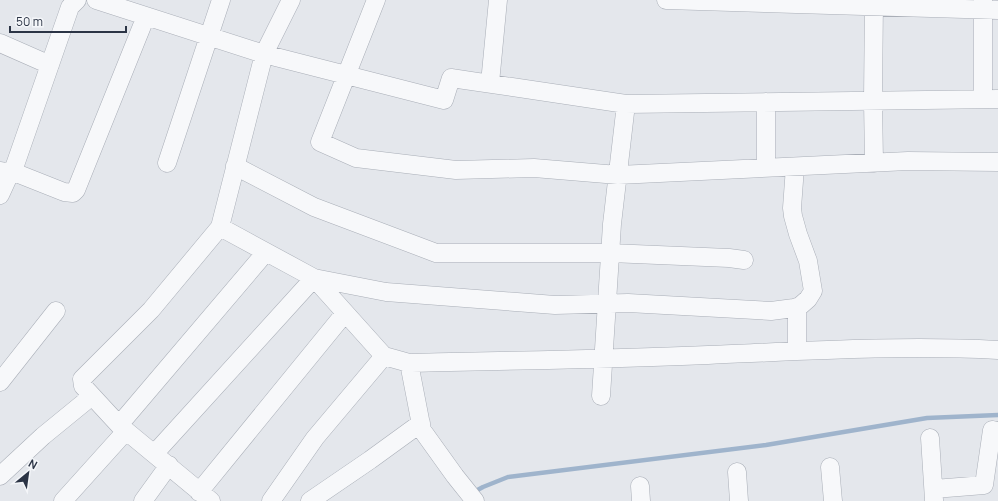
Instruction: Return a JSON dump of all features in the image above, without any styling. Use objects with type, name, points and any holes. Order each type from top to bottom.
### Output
[{"type":"street","points":[[0,195],[6,171],[16,163],[70,7],[77,0]]},
{"type":"street","points":[[96,0],[144,10],[210,37],[264,54],[444,100],[451,78],[626,104],[991,99],[988,7],[874,3],[666,0]]},
{"type":"street","points":[[167,163],[221,0]]},
{"type":"street","points":[[291,0],[264,54],[220,228],[150,310],[85,375],[81,381],[82,386],[122,428],[205,496],[345,312]]},
{"type":"street","points":[[376,0],[320,142],[356,158],[456,170],[534,168],[618,175],[908,161],[998,162]]},
{"type":"street","points":[[490,83],[498,0]]},
{"type":"street","points":[[874,3],[874,163]]},
{"type":"street","points":[[6,171],[64,192],[73,193],[76,190],[144,10]]},
{"type":"street","points":[[0,43],[50,65]]},
{"type":"street","points":[[766,102],[766,168]]},
{"type":"street","points":[[600,396],[610,253],[626,104]]},
{"type":"street","points":[[235,166],[314,207],[436,253],[610,253],[729,258],[744,260]]},
{"type":"street","points":[[220,228],[314,278],[386,292],[555,305],[628,303],[771,311],[797,307],[804,303],[813,291],[808,261],[793,216],[792,208],[795,167]]},
{"type":"street","points":[[63,501],[266,252]]},
{"type":"street","points":[[314,278],[384,356],[409,363],[603,359],[798,351],[953,348],[998,350]]},
{"type":"street","points":[[154,453],[314,278]]},
{"type":"street","points":[[797,307],[798,351]]},
{"type":"street","points":[[0,382],[56,311]]},
{"type":"street","points":[[271,501],[315,438],[384,356]]},
{"type":"street","points":[[409,363],[422,430],[475,501]]},
{"type":"street","points":[[0,476],[43,436],[92,396]]},
{"type":"street","points":[[310,501],[421,423]]},
{"type":"street","points":[[930,438],[934,495],[984,485],[992,430],[998,431]]},
{"type":"street","points":[[143,501],[169,465]]},
{"type":"street","points":[[830,467],[833,501]]},
{"type":"street","points":[[737,472],[739,501]]},
{"type":"waterway","points":[[472,493],[508,477],[766,445],[927,418],[998,415]]}]
